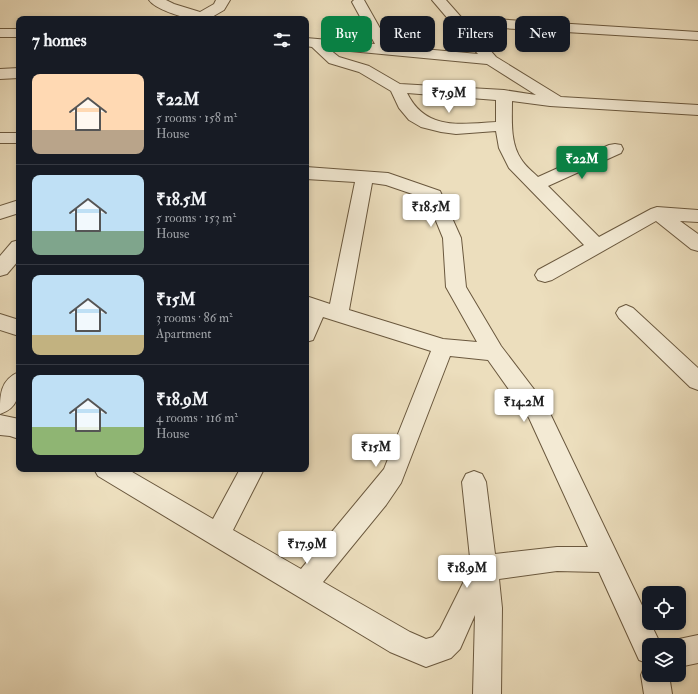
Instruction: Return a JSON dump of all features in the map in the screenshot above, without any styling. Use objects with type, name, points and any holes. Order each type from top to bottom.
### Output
[{"type":"street","points":[[156,0],[169,7],[198,16]]},
{"type":"street","points":[[208,16],[220,6],[223,0]]},
{"type":"street","points":[[439,0],[453,16]]},
{"type":"street","points":[[359,2],[380,41]]},
{"type":"street","points":[[161,16],[169,7]]},
{"type":"street","points":[[507,24],[698,36]]},
{"type":"street","points":[[0,33],[16,33]]},
{"type":"street","points":[[309,44],[380,50]]},
{"type":"street","points":[[309,44],[334,60],[364,69],[397,88],[504,95],[557,101],[698,110]]},
{"type":"street","points":[[406,52],[491,60]]},
{"type":"street","points":[[484,52],[491,60],[557,101]]},
{"type":"street","points":[[0,74],[16,73]]},
{"type":"street","points":[[397,88],[402,101],[412,114],[427,124],[442,128],[504,126]]},
{"type":"street","points":[[504,95],[504,126],[506,143],[510,157],[514,164],[597,246]]},
{"type":"street","points":[[536,185],[615,149]]},
{"type":"street","points":[[309,173],[388,179],[434,195],[452,238],[456,288],[494,352],[538,412],[643,638]]},
{"type":"street","points":[[338,314],[365,177]]},
{"type":"street","points":[[0,213],[16,207]]},
{"type":"street","points":[[657,213],[698,244]]},
{"type":"street","points":[[545,275],[657,213],[698,216]]},
{"type":"street","points":[[0,270],[16,251]]},
{"type":"street","points":[[309,317],[311,305],[443,347],[494,352]]},
{"type":"street","points":[[626,313],[698,381]]},
{"type":"street","points":[[0,322],[16,327]]},
{"type":"street","points":[[304,586],[377,497],[393,474],[443,347]]},
{"type":"street","points":[[0,405],[16,385]]},
{"type":"street","points":[[0,425],[16,428]]},
{"type":"street","points":[[111,472],[400,642],[426,653],[441,648],[450,639],[484,568]]},
{"type":"street","points":[[218,535],[250,472]]},
{"type":"street","points":[[474,482],[489,608],[487,694]]},
{"type":"street","points":[[484,568],[557,559],[607,560]]},
{"type":"street","points":[[686,652],[698,649]]},
{"type":"street","points":[[656,682],[658,694]]}]
